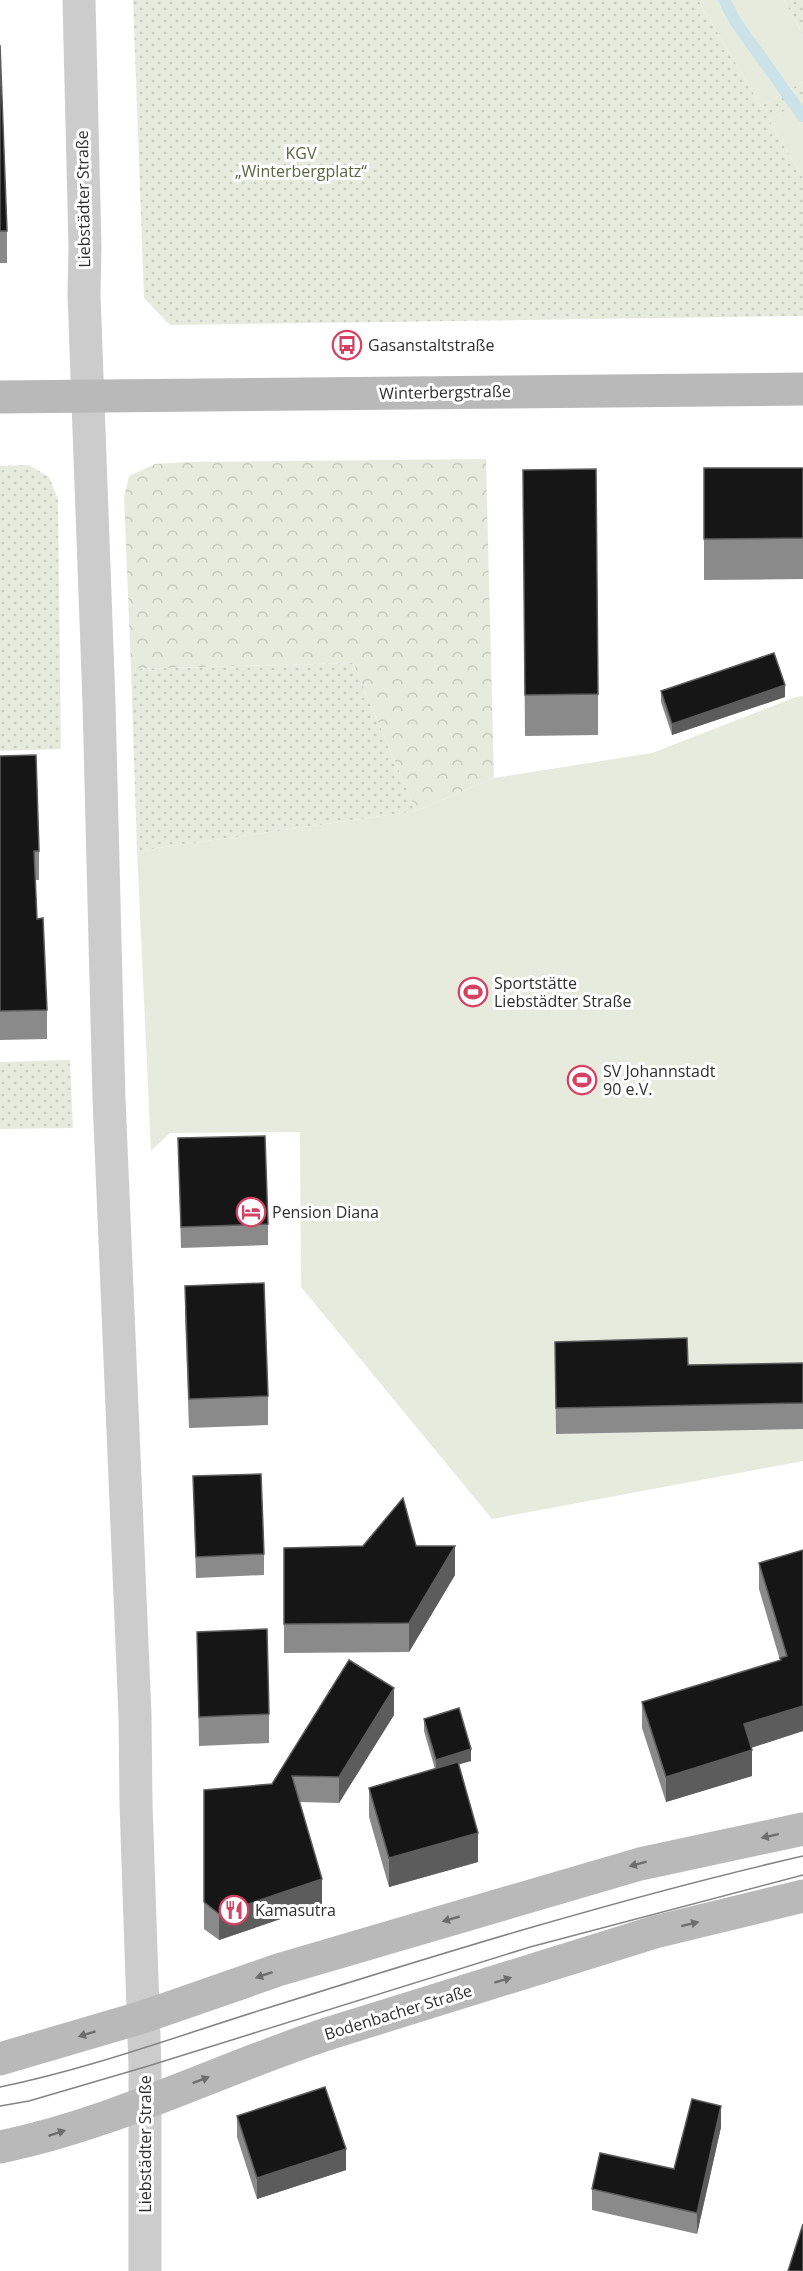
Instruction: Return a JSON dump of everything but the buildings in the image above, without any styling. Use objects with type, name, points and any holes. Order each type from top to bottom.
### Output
[{"type":"street","name":"Liebstädter Straße","points":[[79,0],[87,397],[99,703],[109,1099],[135,1715],[146,2101],[145,2271]]},
{"type":"street","name":"Winterbergstraße","points":[[0,397],[803,389]]},
{"type":"street","points":[[0,2058],[143,2017],[279,1970],[640,1863],[803,1829]]},
{"type":"street","name":"Bodenbacher Straße","points":[[0,2147],[41,2139],[283,2048],[327,2034],[655,1932],[803,1896]]},
{"type":"green space","name":"KGV „Winterbergplatz“","points":[[133,0],[698,0],[761,106],[803,82],[803,100],[769,120],[803,178],[803,316],[170,325],[144,298]]},
{"type":"green space","points":[[698,0],[784,0],[803,35],[803,82],[761,106]]},
{"type":"green space","points":[[784,0],[803,0],[803,35]]},
{"type":"green space","points":[[803,100],[803,178],[769,120]]},
{"type":"green space","points":[[486,459],[494,778],[416,811],[353,663],[131,669],[124,497],[129,476],[155,464],[186,462]]},
{"type":"green space","points":[[29,465],[49,477],[58,499],[61,749],[0,751],[0,466]]},
{"type":"green space","points":[[353,663],[416,811],[137,851],[131,669]]},
{"type":"green space","name":"Sportstätte Liebstädter Straße","points":[[803,696],[803,1461],[492,1519],[301,1287],[300,1132],[170,1133],[151,1151],[137,851],[416,811],[494,778],[652,753]]},
{"type":"green space","points":[[70,1060],[73,1128],[0,1129],[0,1062]]},
{"type":"waterway","points":[[724,0],[735,21],[803,116]]},
{"type":"tram line","points":[[0,2087],[104,2060],[340,1985],[537,1926],[669,1889],[803,1856]]},
{"type":"tram line","points":[[0,2106],[29,2101],[145,2067],[530,1947],[803,1875]]},
{"type":"place","name":"Gasanstaltstraße","points":[[347,345]]},
{"type":"place","name":"Sportstätte Liebstädter Straße","points":[[473,992]]},
{"type":"place","name":"SV Johannstadt 90 e.V.","points":[[582,1080]]},
{"type":"place","name":"Pension Diana","points":[[251,1212]]},
{"type":"place","name":"Kamasutra","points":[[234,1910]]}]
